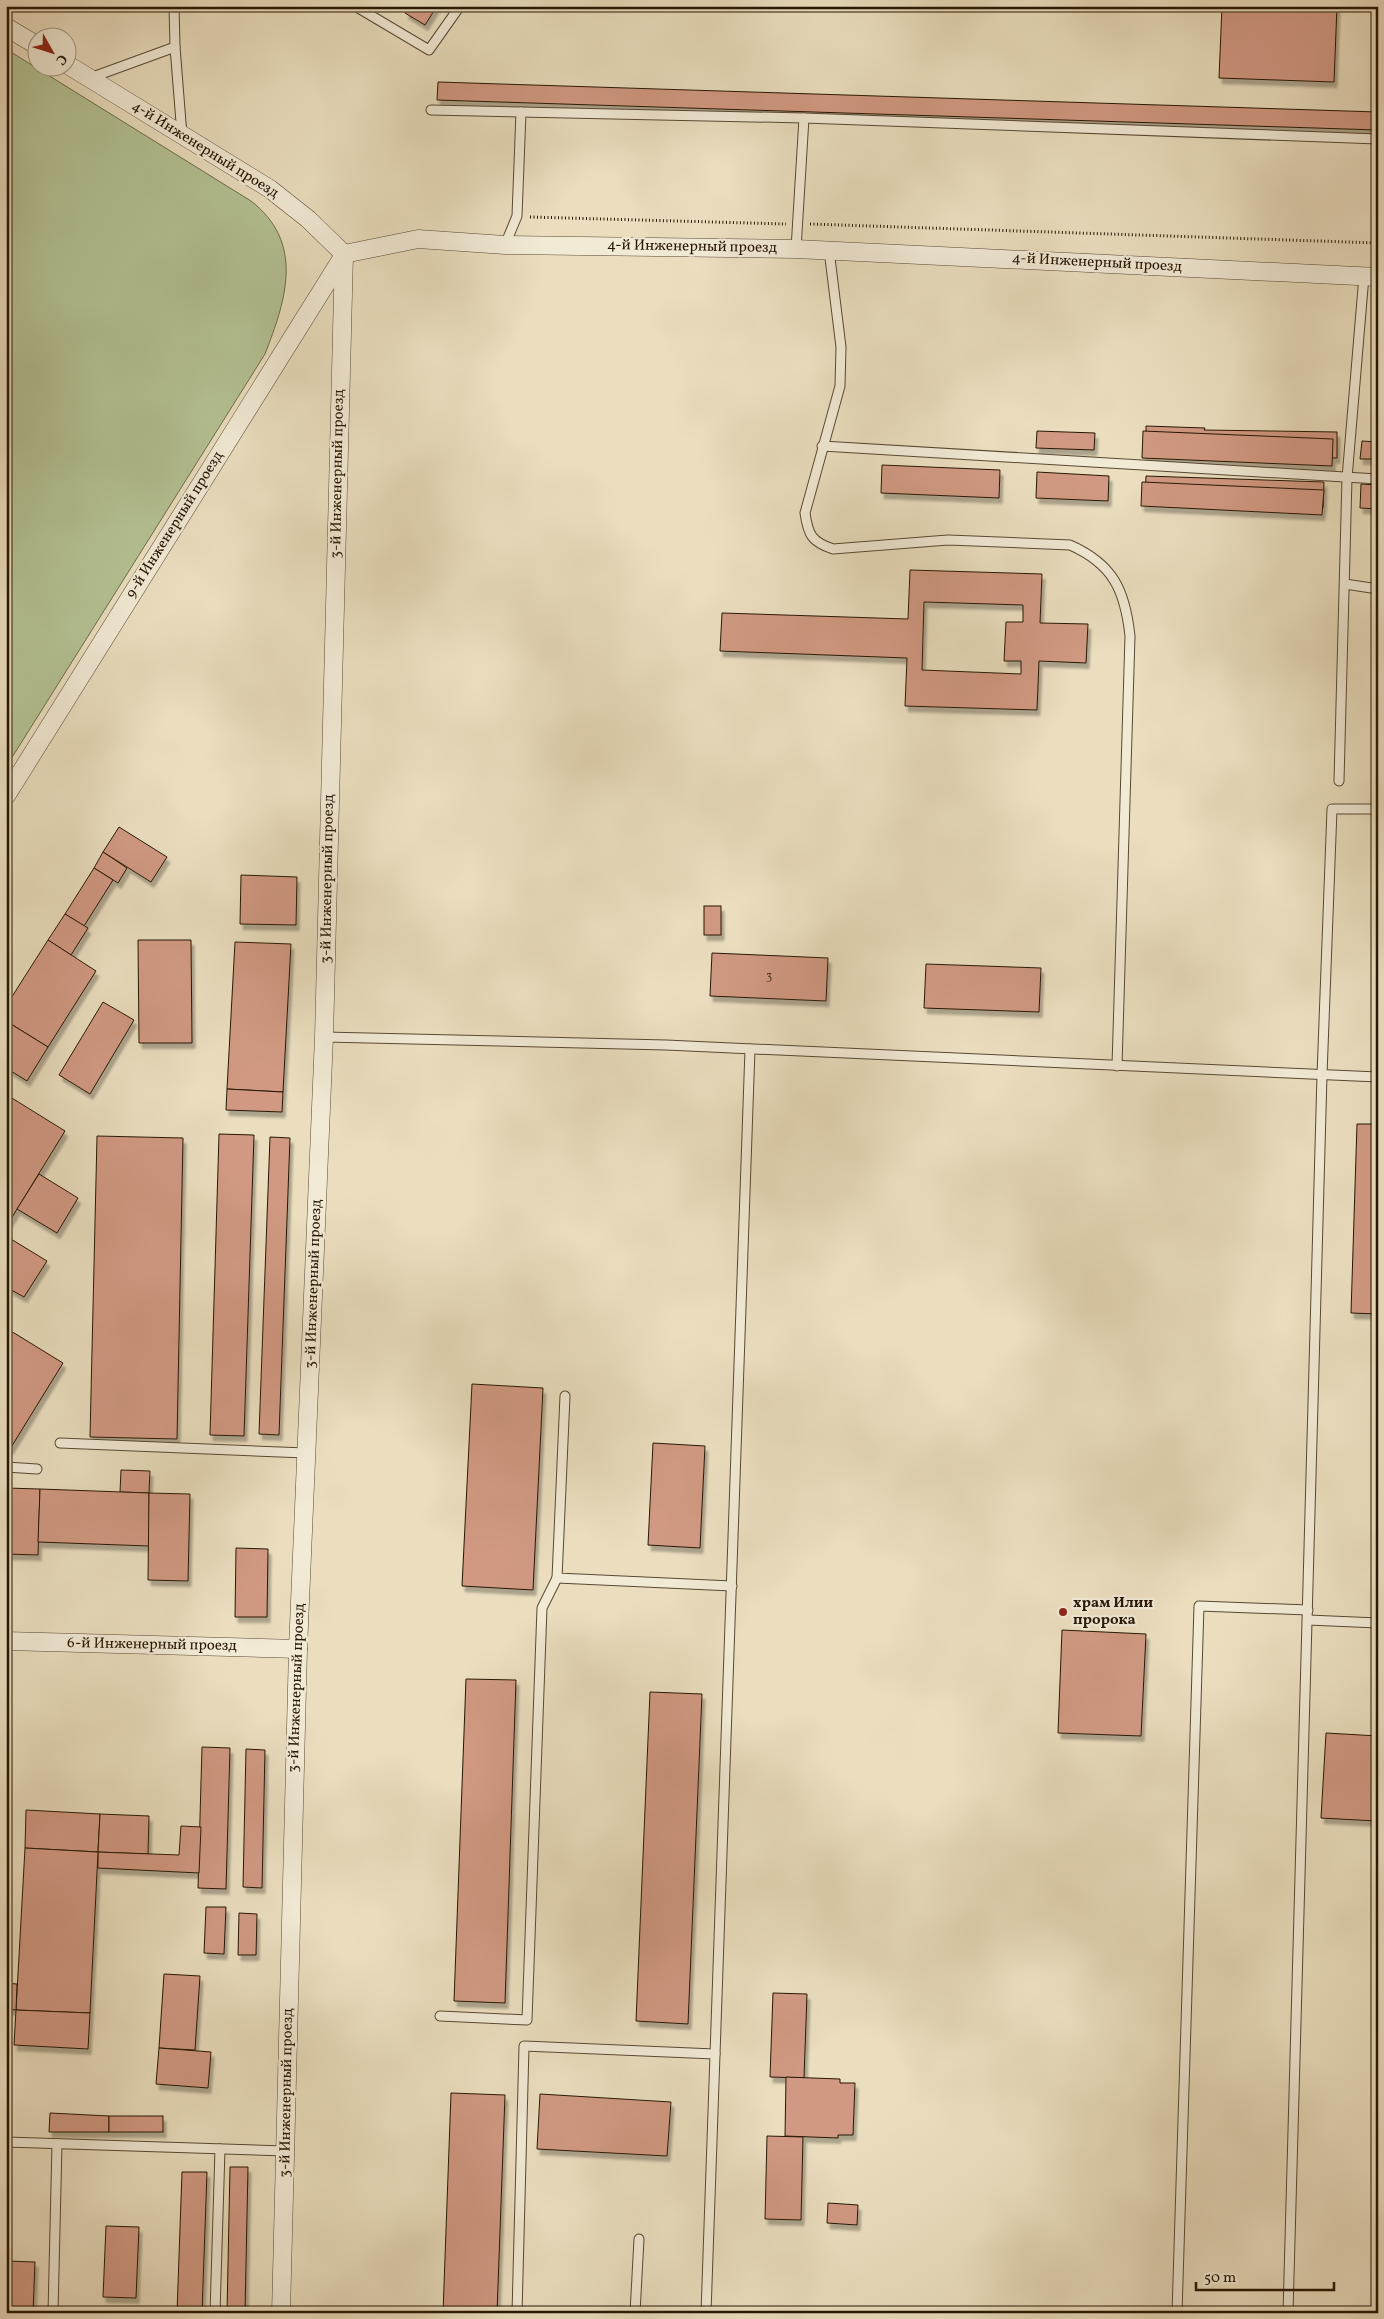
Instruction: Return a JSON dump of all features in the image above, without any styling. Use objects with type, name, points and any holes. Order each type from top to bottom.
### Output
[{"type":"street","points":[[6,27],[28,40]]},
{"type":"street","name":"4-й Инженерный проезд","points":[[78,71],[270,189],[308,219],[344,254],[418,239],[505,245],[796,248],[1371,276]]},
{"type":"street","name":"9-й Инженерный проезд","points":[[6,796],[344,254]]},
{"type":"street","name":"3-й Инженерный проезд","points":[[281,2313],[298,1649],[324,1037],[344,254]]},
{"type":"street","name":"6-й Инженерный проезд","points":[[6,1641],[298,1649]]},
{"type":"lane","points":[[174,6],[175,47],[182,135]]},
{"type":"lane","points":[[355,6],[428,50],[460,6]]},
{"type":"lane","points":[[90,78],[175,47]]},
{"type":"lane","points":[[431,110],[804,118],[1378,139]]},
{"type":"lane","points":[[505,245],[517,216],[521,112]]},
{"type":"lane","points":[[796,248],[804,118]]},
{"type":"lane","points":[[829,250],[841,347],[840,386],[805,513],[807,530],[818,544],[833,549],[948,540],[1070,545],[1088,552],[1106,568],[1120,587],[1128,613],[1130,636],[1117,1066]]},
{"type":"lane","points":[[1339,781],[1347,478],[1371,276]]},
{"type":"lane","points":[[822,446],[1378,479]]},
{"type":"lane","points":[[1345,584],[1378,589]]},
{"type":"lane","points":[[1288,2313],[1322,1075],[1332,809],[1378,808]]},
{"type":"lane","points":[[324,1037],[750,1049],[1378,1077]]},
{"type":"lane","points":[[706,2313],[750,1049]]},
{"type":"lane","points":[[440,2016],[527,2020],[542,1608],[557,1578],[565,1396]]},
{"type":"lane","points":[[60,1443],[306,1454]]},
{"type":"lane","points":[[6,1467],[37,1469]]},
{"type":"lane","points":[[557,1578],[732,1586]]},
{"type":"lane","points":[[1177,2313],[1199,1606],[1308,1610]]},
{"type":"lane","points":[[1308,1620],[1378,1623]]},
{"type":"lane","points":[[517,2313],[524,2046],[715,2054]]},
{"type":"lane","points":[[6,2142],[285,2151]]},
{"type":"lane","points":[[53,2313],[57,2144]]},
{"type":"lane","points":[[216,2313],[220,2149]]},
{"type":"lane","points":[[635,2313],[639,2239]]},
{"type":"path","points":[[517,216],[1378,242]]},
{"type":"green space","points":[[6,49],[28,63],[28,78],[53,78],[251,201],[268,217],[279,235],[285,254],[286,273],[279,313],[265,354],[6,767]]},
{"type":"building","points":[[410,6],[437,6],[425,25],[405,13]]},
{"type":"building","points":[[1222,6],[1337,6],[1334,82],[1219,78]]},
{"type":"building","points":[[438,82],[1378,112],[1378,130],[437,100]]},
{"type":"building","points":[[1146,426],[1205,428],[1204,430],[1337,432],[1337,458],[1204,456],[1146,452]]},
{"type":"building","points":[[1037,431],[1095,433],[1094,450],[1036,448]]},
{"type":"building","points":[[1143,431],[1333,439],[1332,466],[1142,458]]},
{"type":"building","points":[[1362,441],[1378,442],[1378,459],[1360,459]]},
{"type":"building","points":[[882,465],[1000,470],[999,498],[881,493]]},
{"type":"building","points":[[1037,472],[1109,476],[1108,501],[1036,498]]},
{"type":"building","points":[[1146,476],[1324,482],[1323,508],[1145,501]]},
{"type":"building","points":[[1142,482],[1324,490],[1322,515],[1141,506]]},
{"type":"building","points":[[1361,484],[1378,485],[1378,509],[1360,508]]},
{"type":"building","points":[[910,570],[1042,574],[1040,623],[1088,624],[1086,663],[1039,661],[1037,710],[905,706],[907,658],[720,651],[722,613],[908,619]],"holes":[[[924,602],[1023,605],[1023,622],[1006,622],[1004,661],[1021,661],[1021,674],[922,670]]]},
{"type":"building","points":[[119,827],[167,857],[151,882],[103,852]]},
{"type":"building","points":[[103,852],[127,868],[118,883],[94,868]]},
{"type":"building","points":[[94,868],[113,880],[84,926],[65,914]]},
{"type":"building","points":[[241,875],[297,877],[296,925],[240,924]]},
{"type":"building","points":[[704,906],[721,906],[721,935],[704,935]]},
{"type":"building","points":[[65,914],[88,928],[71,955],[48,940]]},
{"type":"building","points":[[48,940],[96,971],[48,1047],[6,1021],[6,1006]]},
{"type":"building","points":[[138,940],[191,940],[192,1043],[139,1043]]},
{"type":"building","points":[[235,942],[291,944],[283,1092],[227,1089]]},
{"type":"building","points":[[712,953],[828,958],[826,1001],[710,996]]},
{"type":"building","points":[[926,964],[1041,968],[1039,1012],[924,1008]]},
{"type":"building","points":[[103,1002],[134,1020],[90,1094],[59,1075]]},
{"type":"building","points":[[6,1021],[48,1047],[27,1081],[6,1068]]},
{"type":"building","points":[[227,1089],[283,1092],[282,1112],[226,1110]]},
{"type":"building","points":[[6,1095],[65,1131],[6,1227]]},
{"type":"building","points":[[1357,1124],[1378,1124],[1378,1314],[1351,1313]]},
{"type":"building","points":[[219,1134],[254,1135],[244,1436],[210,1435]]},
{"type":"building","points":[[97,1136],[183,1138],[177,1439],[90,1437]]},
{"type":"building","points":[[270,1137],[290,1138],[279,1435],[259,1434]]},
{"type":"building","points":[[39,1174],[78,1198],[57,1233],[17,1209]]},
{"type":"building","points":[[6,1236],[47,1261],[24,1297],[6,1287]]},
{"type":"building","points":[[6,1328],[63,1363],[10,1449],[6,1447]]},
{"type":"building","points":[[472,1384],[543,1388],[533,1590],[462,1586]]},
{"type":"building","points":[[653,1443],[705,1446],[700,1548],[648,1545]]},
{"type":"building","points":[[121,1470],[150,1471],[149,1493],[120,1492]]},
{"type":"building","points":[[6,1488],[40,1489],[38,1555],[6,1554]]},
{"type":"building","points":[[40,1489],[149,1493],[149,1546],[38,1542]]},
{"type":"building","points":[[149,1493],[190,1494],[188,1581],[148,1580]]},
{"type":"building","points":[[236,1548],[268,1549],[267,1617],[235,1617]]},
{"type":"building","points":[[1062,1630],[1146,1634],[1141,1736],[1058,1733]]},
{"type":"building","points":[[466,1679],[516,1680],[505,2003],[454,2001]]},
{"type":"building","points":[[650,1692],[702,1694],[688,2024],[636,2021]]},
{"type":"building","points":[[1326,1733],[1378,1736],[1376,1821],[1321,1818]]},
{"type":"building","points":[[202,1747],[230,1748],[226,1889],[198,1888]]},
{"type":"building","points":[[246,1749],[265,1750],[262,1888],[243,1887]]},
{"type":"building","points":[[26,1810],[100,1814],[98,1852],[25,1848]]},
{"type":"building","points":[[100,1814],[149,1816],[148,1854],[98,1852]]},
{"type":"building","points":[[181,1826],[201,1827],[199,1873],[98,1868],[98,1852],[179,1855]]},
{"type":"building","points":[[25,1848],[98,1852],[90,2013],[16,2010]]},
{"type":"building","points":[[206,1907],[226,1907],[224,1954],[204,1953]]},
{"type":"building","points":[[239,1913],[257,1914],[256,1955],[238,1955]]},
{"type":"building","points":[[164,1974],[200,1976],[195,2050],[159,2048]]},
{"type":"building","points":[[6,1983],[17,1984],[16,2010],[6,2009]]},
{"type":"building","points":[[773,1993],[807,1994],[804,2078],[770,2077]]},
{"type":"building","points":[[16,2010],[90,2013],[88,2049],[14,2045]]},
{"type":"building","points":[[159,2048],[211,2052],[208,2088],[156,2084]]},
{"type":"building","points":[[786,2077],[840,2079],[840,2083],[855,2083],[853,2135],[838,2135],[838,2138],[785,2136]]},
{"type":"building","points":[[451,2093],[505,2095],[497,2313],[443,2313]]},
{"type":"building","points":[[540,2094],[671,2102],[667,2156],[537,2149]]},
{"type":"building","points":[[50,2113],[109,2116],[109,2132],[49,2132]]},
{"type":"building","points":[[109,2116],[163,2116],[163,2132],[109,2132]]},
{"type":"building","points":[[767,2136],[803,2137],[801,2220],[765,2219]]},
{"type":"building","points":[[230,2167],[248,2167],[245,2313],[227,2313]]},
{"type":"building","points":[[182,2172],[207,2172],[202,2313],[177,2313]]},
{"type":"building","points":[[828,2203],[858,2205],[857,2225],[827,2223]]},
{"type":"building","points":[[106,2226],[139,2227],[136,2298],[103,2297]]},
{"type":"building","points":[[6,2261],[35,2262],[33,2313],[6,2313]]},
{"type":"place","name":"храм Илии пророка","points":[[1063,1612]]}]
